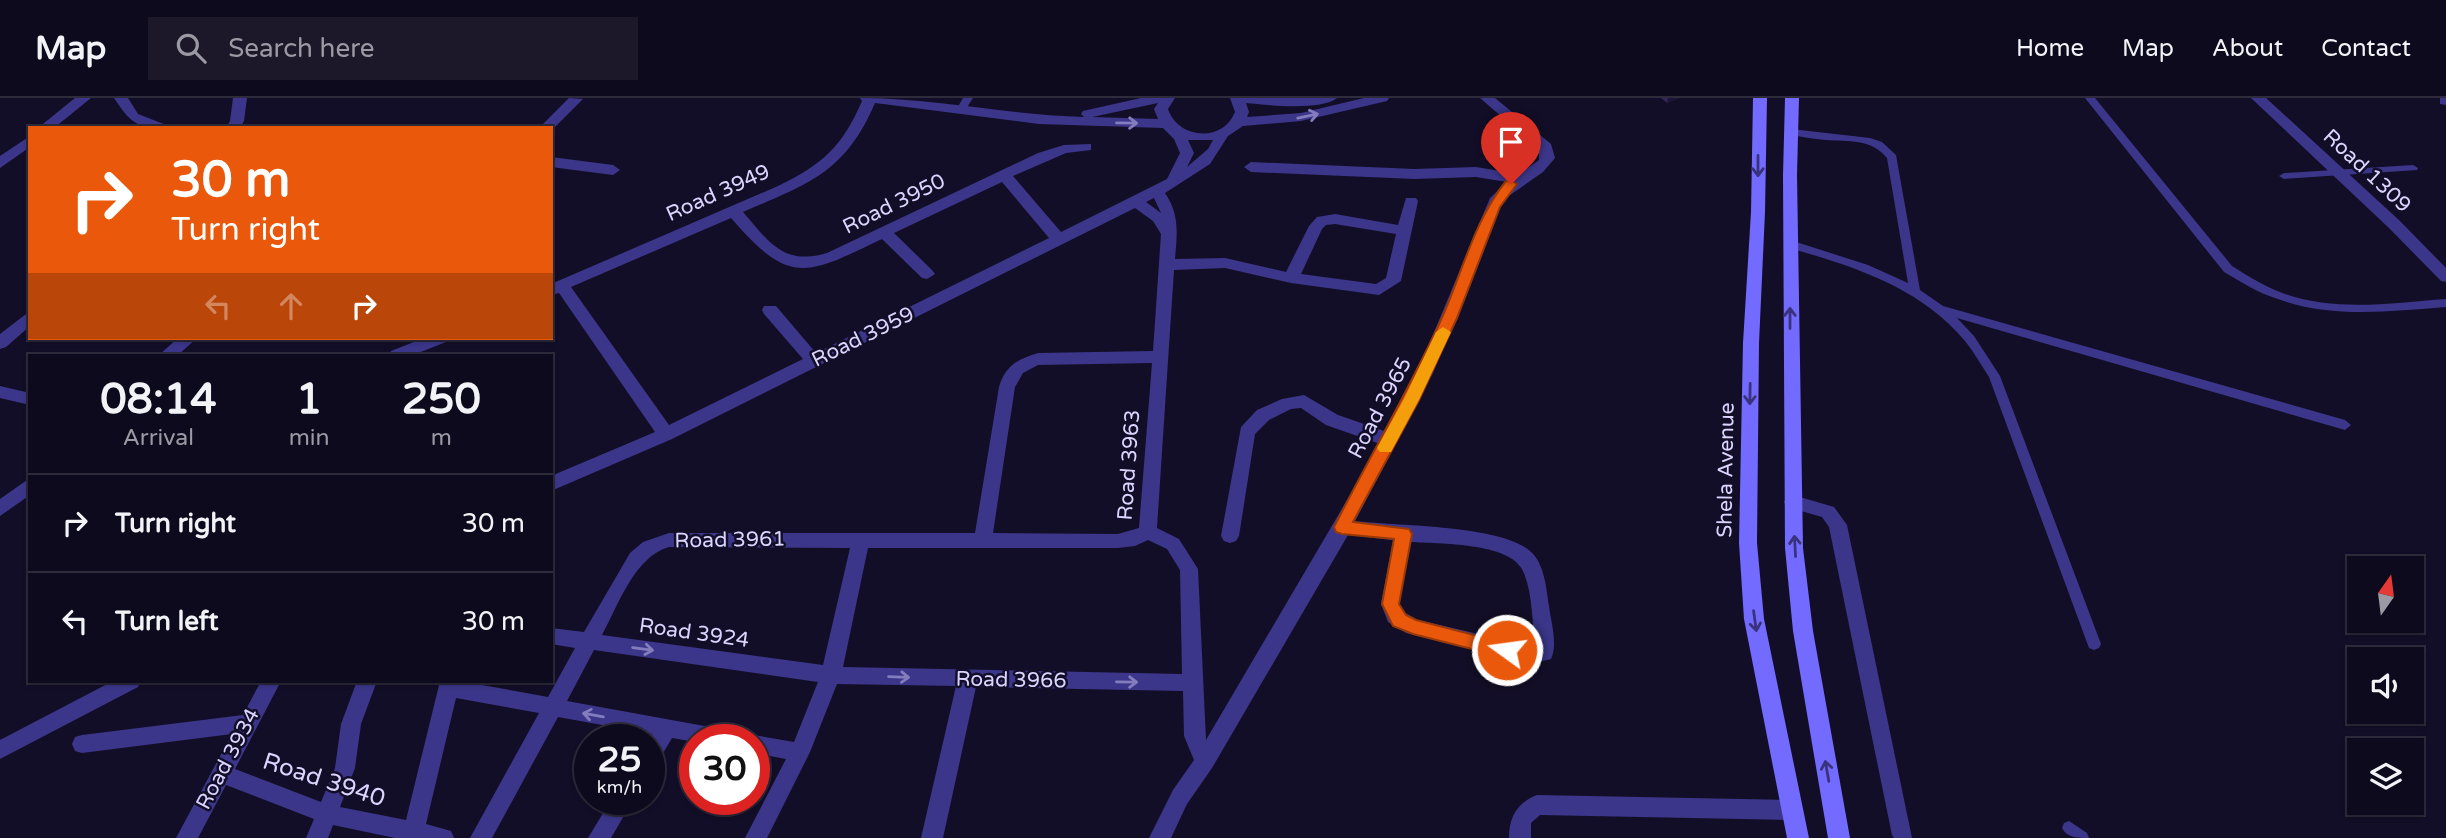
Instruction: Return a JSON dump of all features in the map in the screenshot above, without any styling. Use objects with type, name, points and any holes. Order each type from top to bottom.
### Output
[{"type":"main road","name":"Shela Avenue","points":[[1760,98],[1758,212],[1751,343],[1748,543],[1754,619],[1798,838]]},
{"type":"main road","points":[[1793,98],[1790,244],[1794,548],[1803,631],[1839,838]]},
{"type":"street","points":[[63,98],[82,99]]},
{"type":"street","points":[[121,98],[133,117],[161,126]]},
{"type":"street","points":[[234,126],[240,98]]},
{"type":"street","points":[[869,98],[964,104],[1039,120],[1169,128],[1197,137],[1222,134],[1240,122],[1301,117],[1382,98]]},
{"type":"street","name":"Road 3949","points":[[556,288],[800,181],[830,162],[851,142],[869,98]]},
{"type":"street","points":[[1039,120],[1101,112],[1160,98]]},
{"type":"street","points":[[1168,98],[1161,109],[1169,128],[1180,137],[1187,153],[1172,183]]},
{"type":"street","points":[[1240,122],[1243,114],[1237,98],[1286,102],[1330,98]]},
{"type":"street","name":"Road 3965","points":[[1205,761],[1342,527],[1432,358],[1497,198],[1520,178],[1541,167],[1548,158],[1548,153],[1541,143],[1487,98]]},
{"type":"street","name":"Road 1309","points":[[2258,98],[2341,173],[2446,276]]},
{"type":"street","points":[[48,126],[82,99]]},
{"type":"street","points":[[548,126],[576,99]]},
{"type":"street","name":"Road 3959","points":[[553,484],[666,434],[1157,191],[1213,152],[1222,134]]},
{"type":"street","points":[[0,163],[28,142]]},
{"type":"street","name":"Road 3950","points":[[733,211],[775,257],[795,264],[821,261],[1053,152],[1086,147]]},
{"type":"street","points":[[555,167],[613,170]]},
{"type":"street","points":[[1251,167],[1414,174],[1476,172],[1520,178]]},
{"type":"street","points":[[1004,174],[1058,239]]},
{"type":"street","name":"Road 3963","points":[[1157,191],[1169,213],[1148,532],[1173,544],[1189,569],[1194,736],[1205,761]]},
{"type":"street","points":[[1135,201],[1158,218],[1168,232]]},
{"type":"street","points":[[1165,265],[1225,262],[1291,278],[1379,290],[1393,281],[1411,201]]},
{"type":"street","points":[[1291,278],[1316,226],[1322,220],[1335,219],[1405,231]]},
{"type":"street","points":[[884,232],[927,274]]},
{"type":"street","points":[[556,288],[666,434]]},
{"type":"street","points":[[770,310],[814,361]]},
{"type":"street","points":[[0,343],[28,319]]},
{"type":"street","points":[[168,354],[186,340]]},
{"type":"street","points":[[399,354],[431,340]]},
{"type":"street","points":[[983,539],[1007,387],[1013,373],[1028,362],[1038,359],[1159,357]]},
{"type":"street","points":[[0,392],[28,399]]},
{"type":"street","points":[[1230,537],[1247,432],[1263,415],[1288,402],[1304,401],[1332,420],[1389,440]]},
{"type":"street","points":[[0,509],[28,487]]},
{"type":"street","points":[[1793,502],[1828,512],[1838,524],[1903,835]]},
{"type":"street","points":[[1342,527],[1498,544],[1521,553],[1533,572],[1544,653],[1531,656],[1413,627],[1399,621],[1391,604],[1403,534]]},
{"type":"street","name":"Road 3961","points":[[481,838],[587,641],[641,550],[652,544],[669,540],[1118,541],[1135,539],[1148,532]]},
{"type":"street","points":[[756,838],[800,752],[831,675],[861,540]]},
{"type":"street","name":"Road 3924","points":[[553,636],[831,675]]},
{"type":"street","name":"Road 3966","points":[[831,675],[1192,683]]},
{"type":"street","points":[[932,838],[968,679]]},
{"type":"street","points":[[0,751],[127,683]]},
{"type":"street","name":"Road 3934","points":[[187,838],[270,683]]},
{"type":"street","points":[[317,838],[345,768],[351,724],[366,683]]},
{"type":"street","points":[[413,834],[449,685],[679,731]]},
{"type":"street","points":[[82,744],[247,723]]},
{"type":"street","points":[[770,747],[800,752]]},
{"type":"street","points":[[1160,838],[1180,797],[1205,761]]},
{"type":"street","name":"Road 3940","points":[[220,773],[328,814],[413,834],[443,838]]},
{"type":"street","points":[[1520,838],[1519,821],[1526,811],[1537,805],[1792,810]]},
{"type":"street","points":[[599,838],[614,815]]},
{"type":"lane","points":[[2090,98],[2228,269],[2265,292],[2324,307],[2348,310],[2446,303]]},
{"type":"lane","points":[[1791,132],[1824,137],[1858,137],[1885,147],[1892,157],[1914,291]]},
{"type":"lane","points":[[2284,176],[2413,168]]},
{"type":"lane","points":[[1790,244],[1857,264],[1914,291],[1939,309],[1969,338],[1994,376],[2094,644]]},
{"type":"lane","points":[[1939,309],[2345,425]]},
{"type":"lane","points":[[2069,828],[2082,838]]},
{"type":"slow traffic","points":[[1385,448],[1412,400],[1443,332]]},
{"type":"route","points":[[1507,650],[1413,627],[1399,621],[1391,604],[1403,534],[1342,527],[1412,400],[1449,318],[1497,198],[1511,184]]}]
